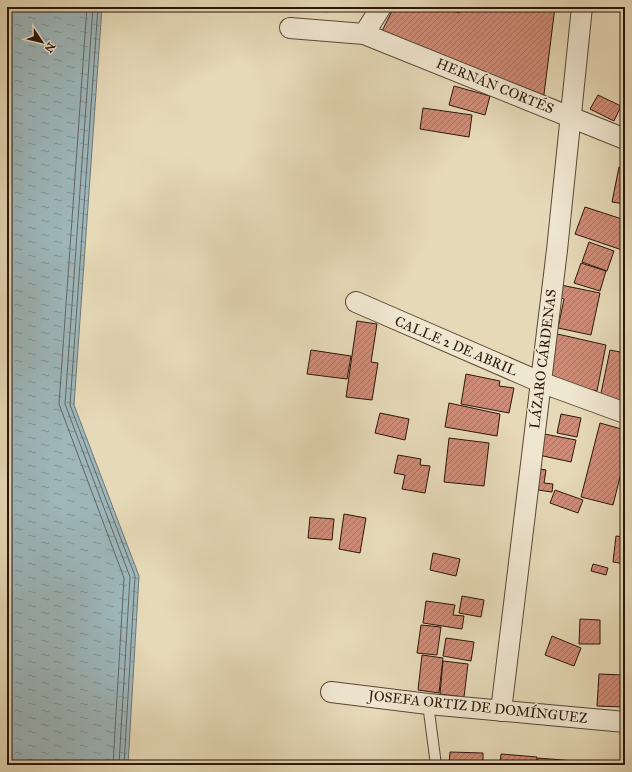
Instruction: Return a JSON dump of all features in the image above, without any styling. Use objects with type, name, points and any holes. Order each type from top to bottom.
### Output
[{"type":"street","points":[[364,34],[381,7]]},
{"type":"street","name":"LÁZARO CÁRDENAS","points":[[501,711],[557,250],[582,7]]},
{"type":"street","name":"HERNÁN CORTÉS","points":[[290,28],[364,34],[625,139]]},
{"type":"street","name":"CALLE 2 DE ABRIL","points":[[356,302],[540,382],[625,413]]},
{"type":"street","name":"JOSEFA ORTIZ DE DOMÍNGUEZ","points":[[331,692],[428,704],[625,722]]},
{"type":"lane","points":[[428,704],[436,765]]},
{"type":"water","points":[[7,7],[102,7],[74,405],[139,576],[128,765],[7,765]]},
{"type":"building","points":[[308,7],[329,7],[327,12]]},
{"type":"building","points":[[394,7],[445,7],[459,13],[460,7],[555,7],[543,102],[380,35]]},
{"type":"building","points":[[617,7],[625,7],[625,11]]},
{"type":"building","points":[[454,86],[490,96],[485,115],[449,105]]},
{"type":"building","points":[[598,95],[621,106],[614,121],[590,109]]},
{"type":"building","points":[[423,108],[472,115],[469,137],[420,129]]},
{"type":"building","points":[[619,167],[625,168],[625,204],[612,202]]},
{"type":"building","points":[[585,207],[625,220],[625,251],[575,234]]},
{"type":"building","points":[[589,242],[614,251],[607,271],[582,262]]},
{"type":"building","points":[[581,263],[606,271],[600,291],[574,283]]},
{"type":"building","points":[[561,285],[600,293],[591,335],[558,328],[564,299],[558,297]]},
{"type":"building","points":[[357,321],[377,324],[371,362],[378,363],[372,400],[346,397]]},
{"type":"building","points":[[553,333],[606,345],[597,391],[543,379]]},
{"type":"building","points":[[311,350],[351,356],[347,379],[307,374]]},
{"type":"building","points":[[610,350],[625,353],[625,403],[600,398]]},
{"type":"building","points":[[466,374],[500,381],[499,386],[514,388],[509,413],[461,404]]},
{"type":"building","points":[[449,403],[500,414],[497,436],[445,427]]},
{"type":"building","points":[[380,413],[409,419],[405,440],[375,433]]},
{"type":"building","points":[[561,414],[581,418],[577,437],[557,433]]},
{"type":"building","points":[[600,423],[625,430],[625,457],[613,505],[581,497]]},
{"type":"building","points":[[539,433],[576,440],[571,462],[534,454]]},
{"type":"building","points":[[449,438],[489,443],[484,486],[444,482]]},
{"type":"building","points":[[398,455],[421,459],[420,465],[430,466],[425,493],[402,489],[405,475],[394,473]]},
{"type":"building","points":[[534,468],[546,470],[544,483],[553,484],[552,492],[531,489]]},
{"type":"building","points":[[625,468],[625,485],[622,484]]},
{"type":"building","points":[[555,490],[583,500],[578,513],[550,503]]},
{"type":"building","points":[[344,514],[366,518],[360,553],[339,549]]},
{"type":"building","points":[[310,517],[334,519],[332,540],[308,538]]},
{"type":"building","points":[[616,536],[625,537],[625,564],[613,562]]},
{"type":"building","points":[[433,553],[460,559],[456,576],[430,570]]},
{"type":"building","points":[[593,564],[608,568],[606,575],[591,571]]},
{"type":"building","points":[[462,596],[484,600],[481,617],[459,613]]},
{"type":"building","points":[[426,601],[455,605],[453,615],[464,616],[462,629],[423,623]]},
{"type":"building","points":[[580,619],[600,620],[600,644],[579,644]]},
{"type":"building","points":[[421,625],[441,627],[437,655],[417,653]]},
{"type":"building","points":[[552,636],[581,648],[574,666],[545,655]]},
{"type":"building","points":[[446,638],[474,642],[471,661],[443,656]]},
{"type":"building","points":[[422,655],[443,658],[439,693],[418,690]]},
{"type":"building","points":[[443,661],[468,664],[464,697],[440,694]]},
{"type":"building","points":[[599,674],[624,675],[623,707],[597,706]]},
{"type":"building","points":[[450,752],[483,753],[483,765],[449,765]]},
{"type":"building","points":[[501,754],[537,757],[536,765],[500,765]]},
{"type":"building","points":[[538,758],[587,762],[587,765],[537,765]]}]
